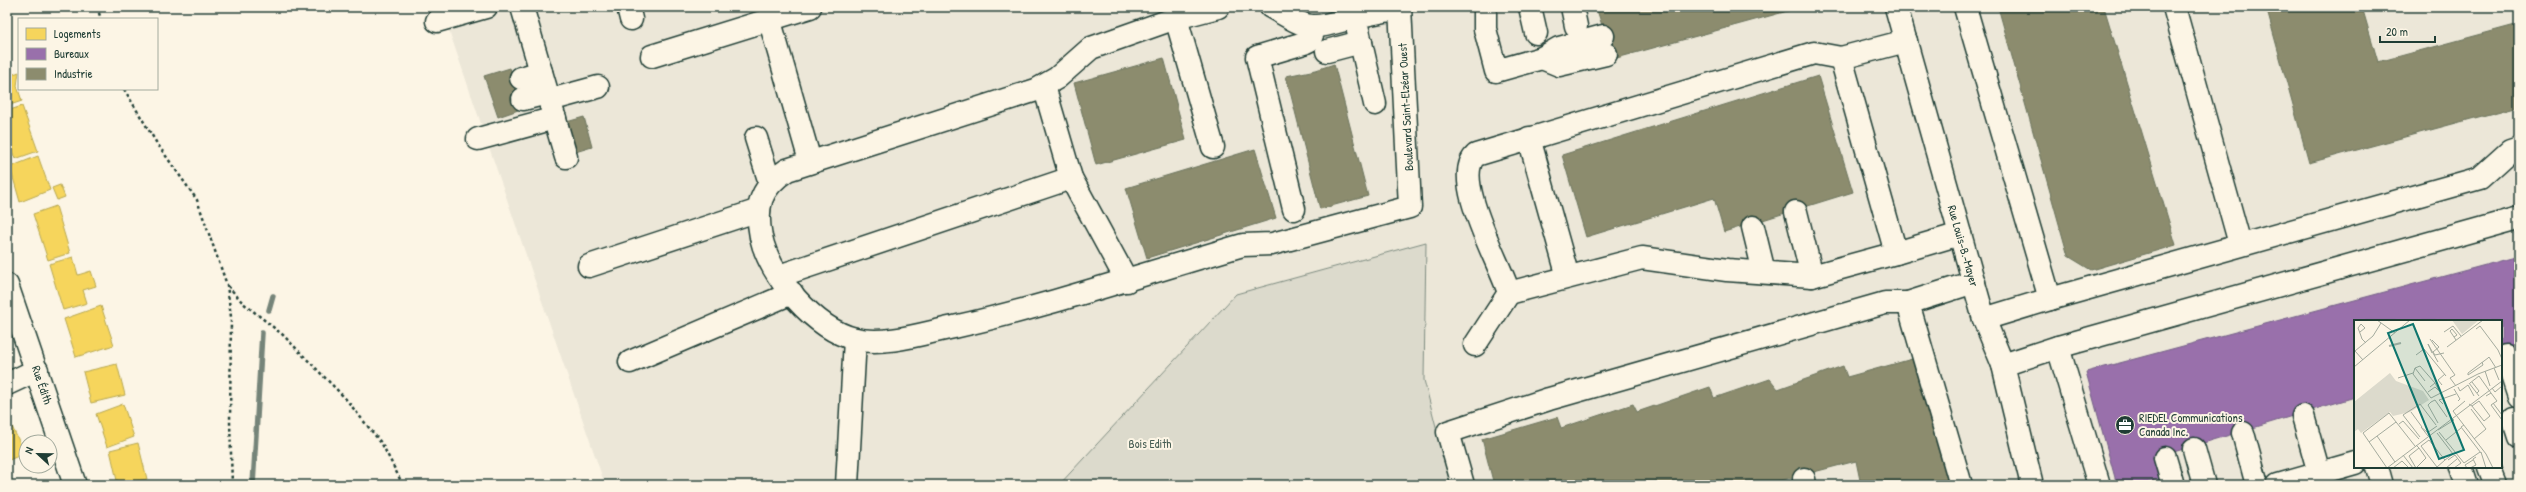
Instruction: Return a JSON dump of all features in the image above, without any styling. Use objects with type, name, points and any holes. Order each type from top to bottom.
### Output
[{"type":"street","points":[[437,21],[486,7]]},
{"type":"street","points":[[522,7],[566,157]]},
{"type":"street","points":[[652,56],[769,18],[810,7]]},
{"type":"street","points":[[1044,86],[1071,178],[1136,278],[1001,316],[883,340],[855,338],[828,327],[815,318],[792,293],[779,276],[762,240],[759,210],[764,192],[770,183],[787,170],[810,161],[1044,86],[1057,78],[1091,48],[1176,18],[1218,7]]},
{"type":"street","points":[[1271,7],[1302,25],[1315,27],[1400,7]]},
{"type":"street","name":"Boulevard Saint-Elzéar Ouest","points":[[1136,278],[1243,245],[1272,244],[1410,207],[1400,7]]},
{"type":"street","points":[[1485,7],[1485,29],[1496,71],[1542,58],[1559,48],[1604,45]]},
{"type":"street","points":[[1530,7],[1536,33]]},
{"type":"street","name":"Rue Louis-B.-Mayer","points":[[1896,7],[1984,319],[2003,365],[2032,485]]},
{"type":"street","points":[[1965,7],[2050,299]]},
{"type":"street","points":[[2174,7],[2240,244]]},
{"type":"street","points":[[1355,17],[1375,104]]},
{"type":"street","points":[[769,18],[810,161]]},
{"type":"street","points":[[1176,18],[1213,147]]},
{"type":"street","points":[[1294,209],[1257,57],[1310,40],[1315,27]]},
{"type":"street","points":[[1509,293],[1481,227],[1470,189],[1470,163],[1476,155],[1814,53],[1841,58],[1906,41]]},
{"type":"street","points":[[1327,51],[1361,42]]},
{"type":"street","points":[[1841,58],[1896,253]]},
{"type":"street","points":[[541,72],[522,88],[551,104]]},
{"type":"street","points":[[478,139],[551,104],[598,88]]},
{"type":"street","points":[[756,138],[770,183]]},
{"type":"street","points":[[1529,138],[1568,277]]},
{"type":"street","points":[[1984,319],[2240,244],[2480,178],[2510,150],[2519,148]]},
{"type":"street","points":[[779,276],[1071,178]]},
{"type":"street","points":[[589,266],[759,210]]},
{"type":"street","points":[[1803,213],[1819,274]]},
{"type":"street","points":[[2003,365],[2058,347],[2519,218]]},
{"type":"street","points":[[1753,227],[1764,272]]},
{"type":"street","points":[[1475,345],[1509,293],[1642,258],[1727,270],[1819,274],[1960,234]]},
{"type":"street","points":[[1463,485],[1448,432],[1557,397],[1885,303],[1908,303],[1974,282]]},
{"type":"street","name":"Rue Édith","points":[[7,285],[75,485]]},
{"type":"street","points":[[630,362],[792,293]]},
{"type":"street","points":[[1908,303],[1961,485]]},
{"type":"street","points":[[847,485],[855,338]]},
{"type":"street","points":[[2058,347],[2099,485]]},
{"type":"street","points":[[2506,356],[2519,396]]},
{"type":"street","points":[[7,384],[37,370]]},
{"type":"street","points":[[2303,416],[2319,473]]},
{"type":"street","points":[[2243,433],[2258,485]]},
{"type":"street","points":[[2194,449],[2204,485]]},
{"type":"street","points":[[2164,458],[2173,485]]},
{"type":"street","points":[[2291,483],[2354,463]]},
{"type":"street","points":[[2377,468],[2382,485]]},
{"type":"street","points":[[2460,468],[2467,485]]},
{"type":"street","points":[[2489,468],[2496,485]]},
{"type":"path","points":[[97,7],[101,18]]},
{"type":"path","points":[[125,90],[156,142],[194,194],[227,285],[231,317],[230,422],[232,485]]},
{"type":"path","points":[[227,285],[243,302],[283,335],[345,398],[382,444],[403,485]]},
{"type":"shaded area","points":[[441,7],[2519,7],[2519,485],[1451,485],[1424,380],[1426,242],[1236,294],[1059,485],[605,485]]},
{"type":"green space","name":"Bois Edith","points":[[1426,242],[1424,380],[1451,485],[1059,485],[1236,294]]},
{"type":"building: Logements","points":[[7,63],[11,75],[18,72],[17,86],[22,101],[7,106]]},
{"type":"building: Logements","points":[[22,106],[38,151],[15,159],[7,136],[7,111]]},
{"type":"building: Logements","points":[[38,156],[50,190],[20,202],[10,167]]},
{"type":"building: Logements","points":[[60,185],[65,197],[57,200],[52,188]]},
{"type":"building: Logements","points":[[56,206],[70,253],[48,260],[33,214]]},
{"type":"building: Logements","points":[[73,257],[78,275],[91,271],[96,286],[83,290],[87,303],[63,310],[49,264]]},
{"type":"building: Logements","points":[[101,306],[114,345],[76,357],[64,319]]},
{"type":"building: Logements","points":[[117,364],[125,395],[91,403],[83,372]]},
{"type":"building: Logements","points":[[123,404],[134,437],[107,447],[96,414]]},
{"type":"building: Logements","points":[[10,423],[18,439],[18,456],[7,461],[7,424]]},
{"type":"building: Logements","points":[[138,443],[147,479],[118,485],[110,450]]},
{"type":"building: Bureaux","points":[[2519,256],[2519,350],[2502,355],[2502,320],[2354,320],[2354,397],[2154,458],[2159,479],[2137,485],[2117,485],[2086,372]]},
{"type":"building: Industrie","points":[[1596,7],[1794,7],[1795,9],[1613,59]]},
{"type":"building: Industrie","points":[[1998,7],[2104,7],[2176,245],[2091,270],[2068,256]]},
{"type":"building: Industrie","points":[[2266,7],[2362,7],[2378,62],[2519,24],[2519,106],[2309,163]]},
{"type":"building: Industrie","points":[[1164,58],[1186,140],[1096,165],[1074,83]]},
{"type":"building: Industrie","points":[[1334,64],[1368,196],[1320,209],[1286,76],[1316,70]]},
{"type":"building: Industrie","points":[[510,68],[524,108],[498,117],[484,76]]},
{"type":"building: Industrie","points":[[1818,76],[1853,192],[1724,232],[1714,198],[1586,237],[1562,155]]},
{"type":"building: Industrie","points":[[584,117],[592,147],[572,153],[563,123]]},
{"type":"building: Industrie","points":[[1255,149],[1276,218],[1147,258],[1126,188]]},
{"type":"building: Industrie","points":[[1912,359],[1953,485],[1861,485],[1856,461],[1764,485],[1494,485],[1482,439],[1557,417],[1561,428],[1633,404],[1637,412],[1710,387],[1714,398],[1770,379],[1778,389],[1843,366],[1847,377]]},
{"type":"waterway","points":[[269,310],[273,296]]},
{"type":"waterway","points":[[253,485],[262,333]]},
{"type":"place","name":"RIEDEL Communications Canada Inc.","points":[[2125,425]]}]
